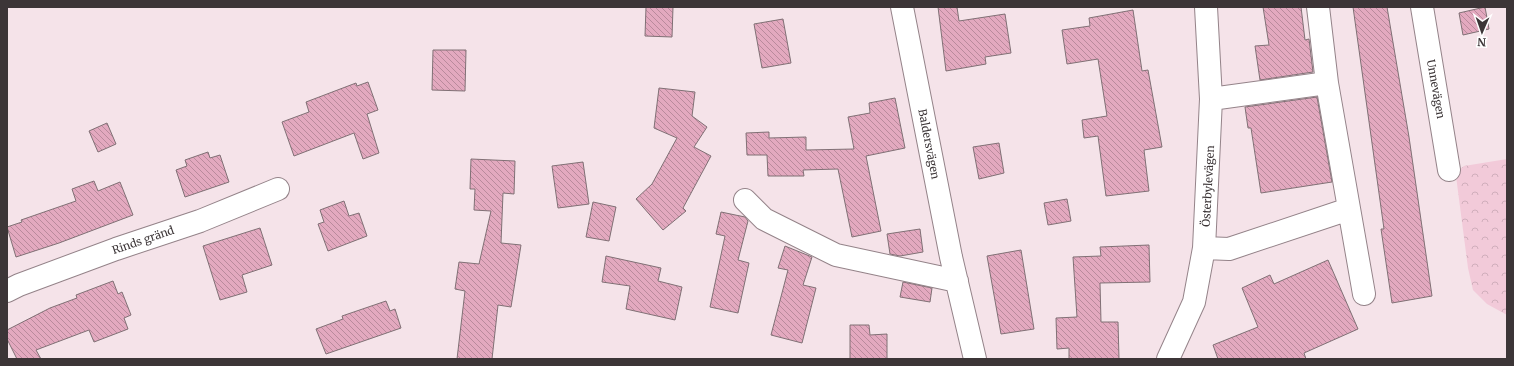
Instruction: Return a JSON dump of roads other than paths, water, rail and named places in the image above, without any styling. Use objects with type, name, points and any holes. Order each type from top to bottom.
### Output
[{"type":"street","name":"Baldersvägen","points":[[902,7],[957,281],[975,359]]},
{"type":"street","name":"Österbylevägen","points":[[1168,359],[1194,302],[1204,248],[1211,99],[1206,7]]},
{"type":"street","points":[[1318,7],[1327,83],[1364,294]]},
{"type":"street","name":"Unnevägen","points":[[1422,7],[1449,170]]},
{"type":"street","points":[[1211,99],[1327,83]]},
{"type":"street","name":"Rinds gränd","points":[[7,291],[19,285],[109,252],[200,221],[278,189]]},
{"type":"street","points":[[745,200],[764,219],[836,255],[957,281]]},
{"type":"street","points":[[1204,248],[1229,249],[1349,209]]}]
